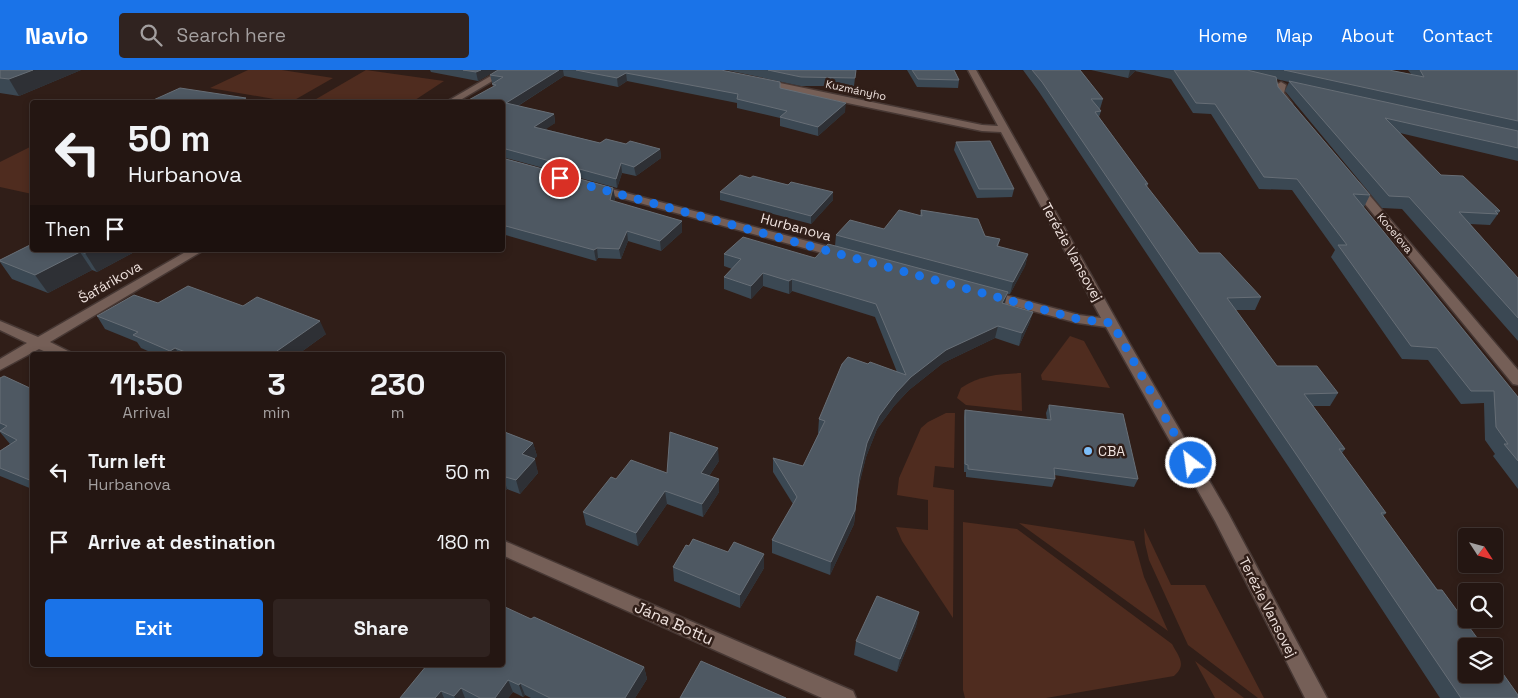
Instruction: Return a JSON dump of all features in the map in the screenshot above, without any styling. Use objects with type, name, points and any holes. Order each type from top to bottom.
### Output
[{"type":"street","points":[[454,100],[507,70]]},
{"type":"street","name":"Terézie Vansovej","points":[[972,70],[1222,518],[1316,698]]},
{"type":"street","name":"Kuzmányho","points":[[752,80],[982,128],[1004,129]]},
{"type":"street","points":[[1282,85],[1278,94],[1297,116]]},
{"type":"street","name":"Koceľova","points":[[1348,176],[1518,380]]},
{"type":"street","name":"Hurbanova","points":[[580,183],[850,257]]},
{"type":"street","name":"Šafárikova","points":[[0,366],[195,252]]},
{"type":"street","points":[[975,291],[1078,319],[1112,323]]},
{"type":"street","points":[[0,325],[58,352]]},
{"type":"street","name":"Jána Bottu","points":[[505,549],[846,698]]},
{"type":"shaded area","points":[[248,70],[282,70],[333,78],[294,100],[279,100],[210,88]]},
{"type":"shaded area","points":[[366,70],[444,81],[415,100],[314,100]]},
{"type":"shaded area","points":[[30,147],[30,194],[0,187],[0,162]]},
{"type":"shaded area","points":[[1070,336],[1084,341],[1110,388],[1042,380],[1041,375]]},
{"type":"shaded area","points":[[1021,373],[1022,411],[966,405],[957,398],[961,388],[975,380]]},
{"type":"shaded area","points":[[946,413],[955,413],[954,468],[935,466],[933,487],[954,490],[953,618],[902,541],[896,527],[928,530],[928,500],[897,495],[899,478],[921,428],[928,422]]},
{"type":"shaded area","points":[[963,522],[1017,529],[1172,644],[1181,664],[1178,672],[1174,676],[1046,698],[965,698],[963,690]]},
{"type":"shaded area","points":[[1019,523],[1134,541],[1144,577],[1168,631]]},
{"type":"shaded area","points":[[1144,528],[1171,585],[1205,585],[1264,698],[1258,698],[1188,645],[1149,560]]},
{"type":"shaded area","points":[[1195,661],[1244,698],[1215,698]]},
{"type":"building","points":[[0,70],[33,70],[9,79],[0,78]]},
{"type":"building","points":[[463,70],[481,70],[476,72]]},
{"type":"building","points":[[498,70],[559,70],[506,103],[554,114],[534,127],[600,143],[606,139],[626,144],[630,141],[660,149],[634,167],[621,163],[616,179],[505,149],[505,100],[469,100],[496,85],[492,84],[503,77],[490,75]]},
{"type":"building","points":[[576,70],[721,70],[780,82],[780,88],[846,103],[818,127],[780,117],[787,111],[737,99],[738,94],[626,73],[617,78]]},
{"type":"building","points":[[768,70],[856,70],[855,78],[801,77]]},
{"type":"building","points":[[912,70],[954,70],[959,80],[918,79]]},
{"type":"building","points":[[1032,70],[1080,70],[1103,99],[1091,99],[1101,111],[1095,112],[1148,184],[1145,184],[1199,253],[1220,253],[1261,297],[1227,298],[1277,366],[1317,366],[1338,393],[1304,394],[1345,449],[1339,449],[1386,513],[1381,513],[1437,590],[1442,590],[1458,612],[1458,628],[1470,628],[1477,638],[1458,638],[1458,683],[1503,683],[1503,674],[1518,695],[1518,698],[1461,698]]},
{"type":"building","points":[[1174,70],[1247,70],[1276,77],[1278,87],[1370,195],[1353,194],[1518,397],[1518,461],[1504,444],[1508,444],[1496,427],[1494,391],[1471,391],[1437,348],[1411,346],[1338,245],[1347,245],[1297,179],[1264,177],[1215,104],[1196,103]]},
{"type":"building","points":[[1284,70],[1389,70],[1424,77],[1420,70],[1518,70],[1518,121]]},
{"type":"building","points":[[1289,81],[1518,131],[1518,148],[1385,118],[1441,175],[1463,176],[1500,211],[1495,211],[1498,214],[1459,212],[1518,278],[1518,318],[1409,197],[1389,196]]},
{"type":"building","points":[[180,88],[246,98],[242,100],[153,100]]},
{"type":"building","points":[[990,141],[1014,189],[979,189],[956,142]]},
{"type":"building","points":[[505,159],[613,188],[610,200],[682,221],[660,241],[627,231],[619,249],[597,248],[594,250],[505,226]]},
{"type":"building","points":[[740,175],[750,178],[753,176],[788,185],[791,182],[833,192],[811,216],[720,192]]},
{"type":"building","points":[[899,210],[922,216],[921,210],[978,219],[985,236],[1000,239],[997,246],[1028,254],[1013,282],[836,235],[850,220],[884,229]]},
{"type":"building","points":[[743,237],[815,258],[828,244],[1008,292],[1002,303],[1033,312],[1022,333],[998,326],[946,350],[911,377],[896,393],[879,416],[867,443],[859,477],[855,510],[831,562],[772,540],[797,497],[773,458],[803,466],[825,421],[819,419],[842,364],[848,357],[868,364],[870,362],[906,375],[876,304],[792,279],[789,281],[763,273],[751,286],[724,277],[741,259],[724,254]]},
{"type":"building","points":[[30,245],[30,252],[80,252],[35,275],[0,260]]},
{"type":"building","points":[[188,286],[243,306],[257,297],[320,321],[277,351],[280,352],[185,352],[175,348],[170,351],[133,335],[138,332],[97,316],[134,295],[158,303]]},
{"type":"building","points":[[4,376],[30,388],[30,480],[0,468],[0,451],[17,440],[0,431],[7,426],[0,423],[0,378]]},
{"type":"building","points":[[1049,405],[1123,414],[1138,479],[1054,468],[1055,479],[968,469],[968,465],[965,464],[965,410],[1051,420]]},
{"type":"building","points":[[505,432],[533,443],[522,454],[535,459],[516,480],[505,477]]},
{"type":"building","points":[[670,432],[718,448],[701,473],[719,479],[702,504],[665,491],[636,533],[583,512],[611,477],[616,479],[631,460],[667,473]]},
{"type":"building","points":[[693,539],[728,552],[734,542],[764,554],[740,595],[673,567],[686,545],[689,546]]},
{"type":"building","points":[[877,596],[919,612],[900,659],[856,641]]},
{"type":"building","points":[[505,607],[531,619],[534,617],[644,667],[625,698],[550,698],[520,683],[519,685],[508,680],[495,698],[480,698],[461,688],[454,696],[441,691],[435,698],[400,698],[425,667],[505,667]]},
{"type":"building","points":[[701,661],[786,698],[680,698]]},
{"type":"place","name":"CBA","points":[[1088,451]]},
{"type":"route","points":[[560,178],[1078,319],[1112,323],[1191,463]]}]
